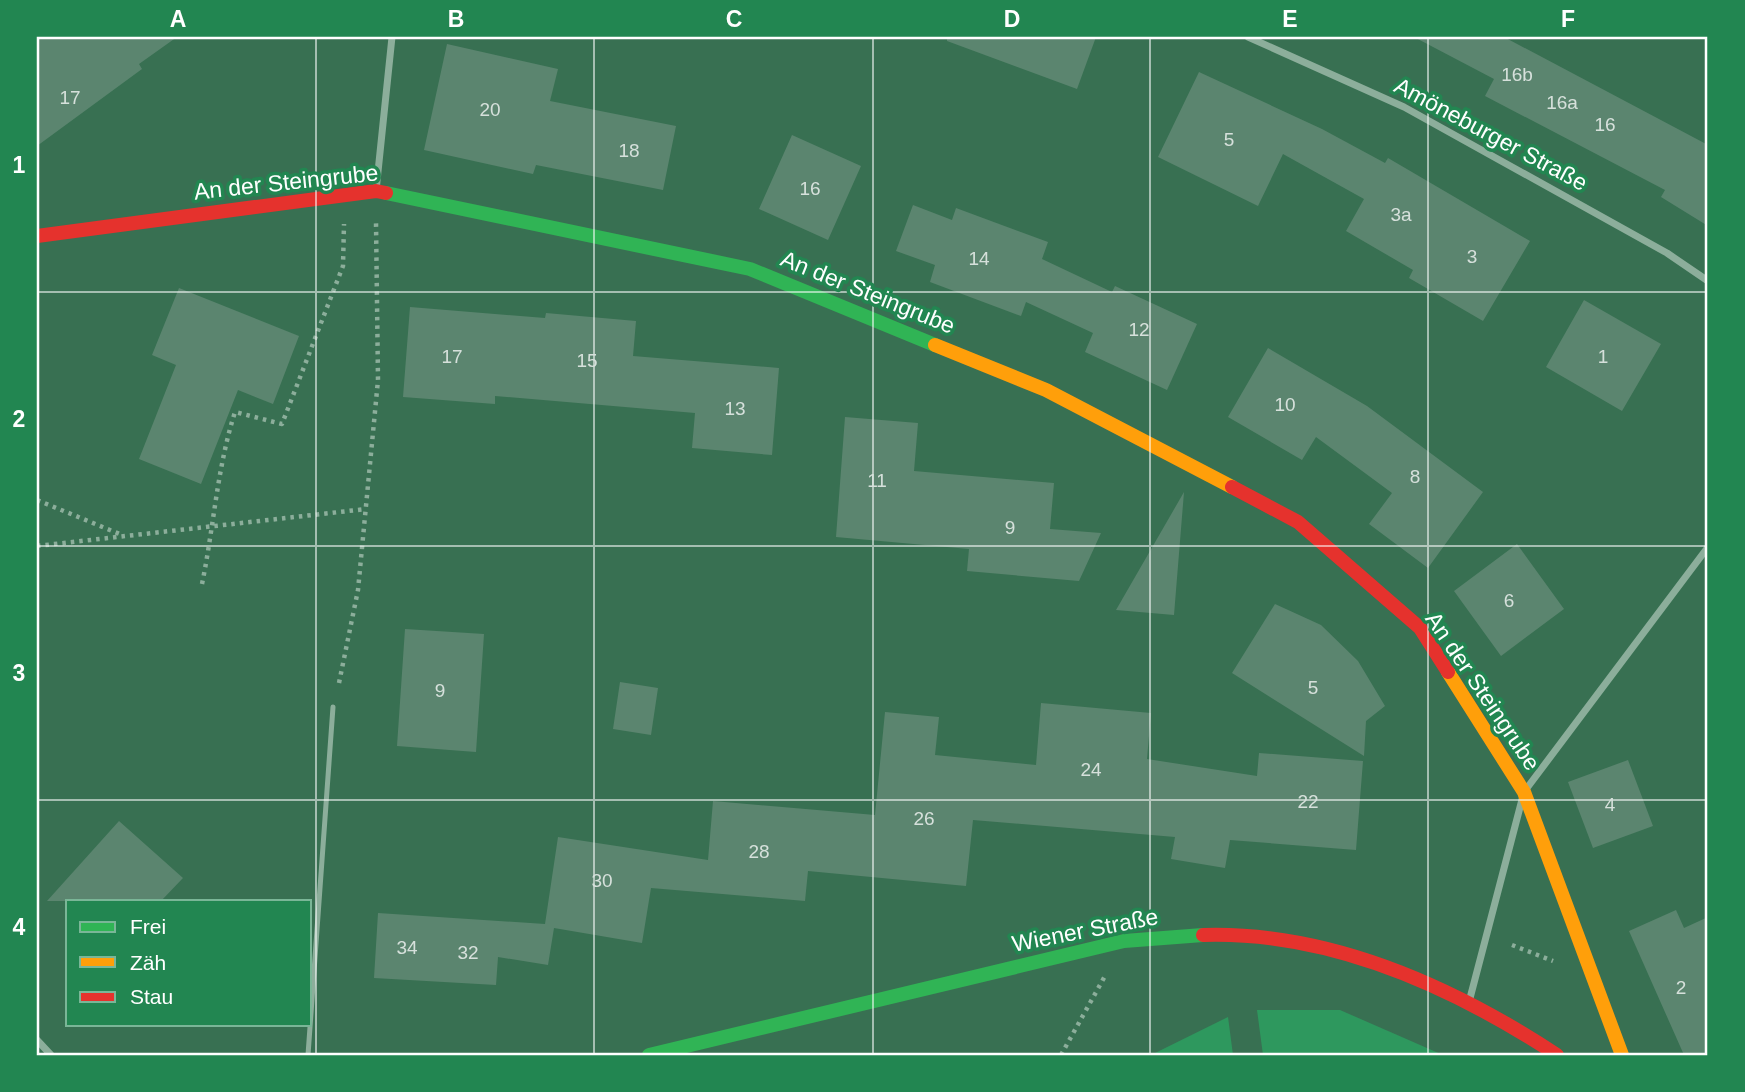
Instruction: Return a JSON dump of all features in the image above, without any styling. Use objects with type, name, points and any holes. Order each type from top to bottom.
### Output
[{"type":"street","points":[[376,191],[392,37]]},
{"type":"street","name":"Amöneburger Straße","points":[[1248,37],[1404,107],[1667,253],[1708,281]]},
{"type":"street","name":"An der Steingrube","points":[[37,236],[376,191],[750,269],[1058,396],[1298,522],[1420,628],[1524,792],[1622,1055]]},
{"type":"street","points":[[1524,792],[1708,547]]},
{"type":"street","name":"An der Steingrube","points":[[1468,1004],[1524,792]]},
{"type":"street","name":"Wiener Straße","points":[[649,1055],[1124,941],[1198,934],[1268,937],[1372,960],[1468,1004],[1533,1038],[1557,1055]]},
{"type":"street","points":[[37,1040],[51,1055]]},
{"type":"lane","points":[[312,999],[333,707]]},
{"type":"lane","points":[[308,1055],[310,1026]]},
{"type":"path","points":[[333,707],[358,590],[378,380],[376,191]]},
{"type":"path","points":[[202,584],[214,525],[221,456],[235,412],[282,424],[343,266],[345,195]]},
{"type":"path","points":[[37,500],[123,535]]},
{"type":"path","points":[[37,546],[366,509]]},
{"type":"path","points":[[1061,1055],[1124,941]]},
{"type":"path","points":[[1506,942],[1555,962]]},
{"type":"green space","points":[[1257,1010],[1340,1010],[1443,1055],[1263,1055]]},
{"type":"green space","points":[[1228,1017],[1233,1055],[1151,1055]]},
{"type":"building","points":[[37,37],[177,37],[139,64],[142,69],[37,146]]},
{"type":"building","points":[[947,37],[1096,37],[1077,89],[947,41]]},
{"type":"building","points":[[1414,37],[1504,37],[1708,145],[1708,226],[1661,197],[1665,190],[1485,96],[1494,79]]},
{"type":"building","points":[[447,44],[558,69],[550,101],[676,126],[663,190],[536,165],[533,174],[424,150]]},
{"type":"building","points":[[1199,72],[1322,129],[1385,163],[1388,158],[1530,241],[1483,321],[1409,278],[1413,270],[1346,231],[1364,199],[1283,154],[1258,206],[1158,157]]},
{"type":"building","points":[[792,135],[861,166],[828,240],[759,209]]},
{"type":"building","points":[[913,205],[952,220],[956,208],[1048,242],[1042,259],[1112,292],[1115,286],[1197,324],[1167,390],[1085,352],[1093,333],[1026,302],[1021,316],[930,282],[935,265],[896,251]]},
{"type":"building","points":[[179,288],[299,336],[273,404],[238,390],[201,484],[139,459],[176,365],[152,355]]},
{"type":"building","points":[[1584,300],[1661,344],[1622,411],[1546,367]]},
{"type":"building","points":[[410,307],[545,318],[546,313],[636,321],[633,356],[779,368],[772,455],[692,448],[695,413],[495,396],[495,404],[403,397]]},
{"type":"building","points":[[1268,348],[1367,406],[1483,492],[1428,568],[1369,524],[1392,493],[1316,437],[1302,460],[1228,417]]},
{"type":"building","points":[[845,417],[918,423],[914,471],[1054,483],[1050,529],[1101,533],[1079,581],[967,571],[969,549],[836,537]]},
{"type":"building","points":[[1184,492],[1174,615],[1116,610]]},
{"type":"building","points":[[1517,544],[1564,609],[1501,656],[1454,591]]},
{"type":"building","points":[[1275,604],[1321,625],[1358,661],[1385,706],[1366,721],[1364,756],[1232,673]]},
{"type":"building","points":[[405,629],[484,634],[476,752],[397,746]]},
{"type":"building","points":[[620,682],[658,688],[651,735],[613,729]]},
{"type":"building","points":[[1041,703],[1151,713],[1147,759],[1257,776],[1259,753],[1363,761],[1356,850],[1230,840],[1225,868],[1171,859],[1175,837],[973,820],[966,886],[808,871],[805,901],[651,888],[642,943],[554,928],[548,965],[498,957],[496,985],[374,978],[378,913],[545,924],[558,837],[708,860],[713,801],[875,815],[885,712],[939,717],[935,755],[1036,765]]},
{"type":"building","points":[[1628,760],[1653,826],[1593,848],[1568,782]]},
{"type":"building","points":[[119,821],[183,878],[162,900],[47,901]]},
{"type":"building","points":[[1676,910],[1684,928],[1708,917],[1708,1055],[1684,1055],[1629,931]]},
{"type":"traffic: fast","points":[[386,193],[750,269],[935,345]]},
{"type":"traffic: fast","points":[[649,1055],[1124,941],[1203,935]]},
{"type":"traffic: slow","points":[[935,345],[1046,390],[1232,487]]},
{"type":"traffic: slow","points":[[1448,672],[1524,792],[1622,1055]]},
{"type":"traffic: jam","points":[[37,236],[376,191],[386,193]]},
{"type":"traffic: jam","points":[[1232,487],[1298,522],[1420,628],[1448,672]]},
{"type":"traffic: jam","points":[[1203,935],[1251,936],[1298,942],[1389,968],[1475,1007],[1557,1055]]}]
